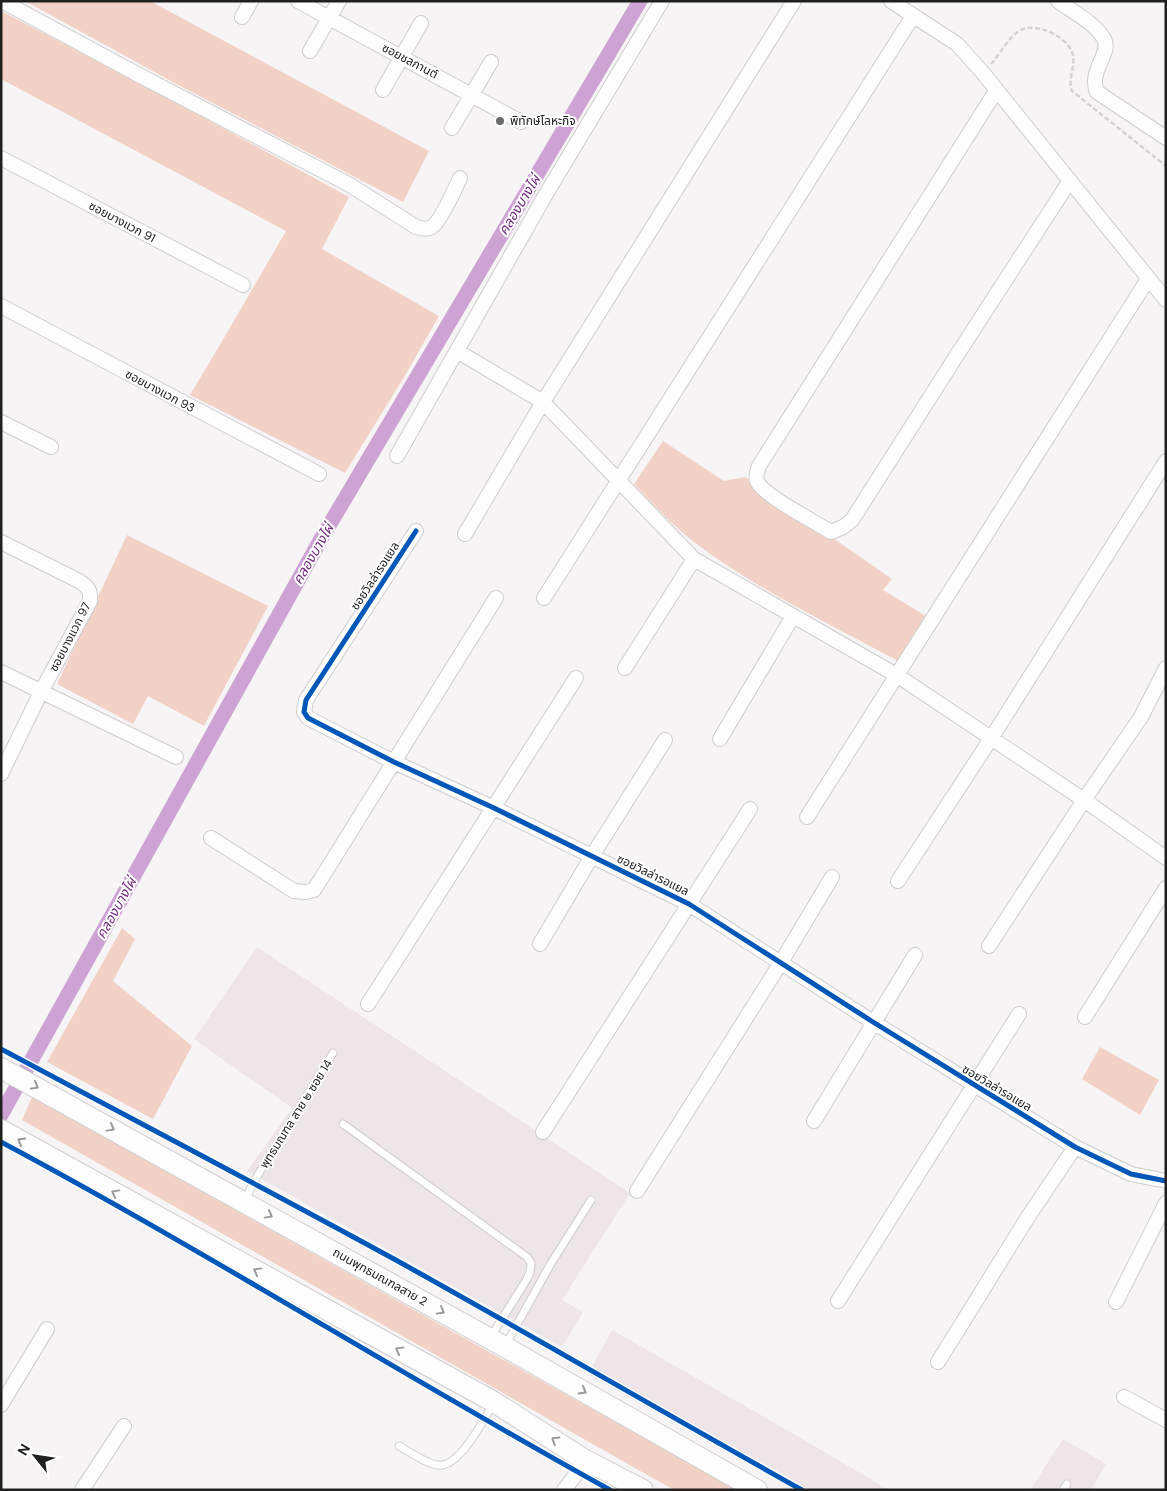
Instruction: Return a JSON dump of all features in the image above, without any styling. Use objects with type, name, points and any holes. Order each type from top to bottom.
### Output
[{"type":"main road","name":"ถนนพุทธมณฑลสาย 2","points":[[1,1068],[245,1201],[757,1490]]},
{"type":"main road","points":[[1,1130],[494,1402],[586,1460],[643,1490]]},
{"type":"street","points":[[2,1],[350,185],[416,228],[426,230],[433,226],[460,178]]},
{"type":"street","points":[[242,17],[250,1]]},
{"type":"street","name":"ซอยชลกานต์","points":[[298,1],[521,122]]},
{"type":"street","points":[[310,52],[339,1]]},
{"type":"street","points":[[398,456],[546,194],[662,1]]},
{"type":"street","points":[[465,534],[543,402],[794,1]]},
{"type":"street","points":[[891,1],[957,44],[983,73],[1166,300]]},
{"type":"street","points":[[1058,1],[1095,28],[1105,40],[1106,46],[1095,76],[1094,84],[1097,92],[1166,138]]},
{"type":"street","points":[[544,598],[913,16]]},
{"type":"street","points":[[383,90],[421,23]]},
{"type":"street","points":[[452,128],[490,62]]},
{"type":"street","points":[[996,90],[759,466],[756,474],[757,481],[766,493],[831,532],[844,527],[852,520],[1069,182]]},
{"type":"street","name":"ซอยบางแวก 91","points":[[1,158],[243,286]]},
{"type":"street","points":[[807,817],[1148,279]]},
{"type":"street","name":"ซอยบางแวก 93","points":[[1,306],[319,474]]},
{"type":"street","points":[[457,351],[543,402],[659,525],[694,559],[898,676],[992,737],[1166,858]]},
{"type":"street","points":[[1,422],[51,447]]},
{"type":"street","points":[[898,882],[1166,461]]},
{"type":"street","name":"ซอยวิลล่ารอแยล","points":[[416,531],[306,700],[304,712],[308,718],[394,762],[494,808],[689,904],[780,964],[1075,1147],[1131,1174],[1166,1182]]},
{"type":"street","name":"ซอยบางแวก 97","points":[[1,542],[79,581],[90,590],[90,601],[41,692]]},
{"type":"street","points":[[625,668],[694,559]]},
{"type":"street","points":[[211,838],[294,891],[306,892],[314,890],[496,598]]},
{"type":"street","points":[[720,739],[793,616]]},
{"type":"street","points":[[989,946],[1084,800],[1141,717],[1166,668]]},
{"type":"street","points":[[1,672],[176,757]]},
{"type":"street","points":[[368,1004],[576,678]]},
{"type":"street","points":[[1,774],[41,692]]},
{"type":"street","points":[[540,944],[592,856],[665,740]]},
{"type":"street","points":[[543,1132],[750,809]]},
{"type":"street","points":[[638,1191],[832,877]]},
{"type":"street","points":[[1085,1017],[1166,888]]},
{"type":"street","points":[[814,1122],[915,955]]},
{"type":"street","points":[[838,1301],[1019,1014]]},
{"type":"street","points":[[938,1362],[1028,1217],[1075,1147]]},
{"type":"street","points":[[1116,1302],[1166,1203]]},
{"type":"street","points":[[1,1405],[47,1329]]},
{"type":"street","points":[[1124,1397],[1166,1420]]},
{"type":"street","points":[[82,1490],[124,1426]]},
{"type":"street","points":[[564,1490],[586,1460]]},
{"type":"lane","name":"พุทธมณฑล สาย ๒ ซอย 14","points":[[245,1201],[253,1183],[333,1052]]},
{"type":"lane","points":[[343,1124],[527,1257],[531,1264],[530,1272],[498,1343]]},
{"type":"lane","points":[[498,1343],[591,1200]]},
{"type":"lane","points":[[399,1446],[419,1458],[435,1464],[442,1465],[451,1461],[472,1440],[494,1402]]},
{"type":"path","points":[[983,73],[1018,31],[1026,28],[1054,33],[1066,43],[1072,53],[1074,63],[1070,86],[1072,91],[1166,166]]},
{"type":"shaded area","points":[[25,1],[150,1],[429,151],[403,202],[180,86]]},
{"type":"shaded area","points":[[1,11],[168,98],[349,197],[322,249],[439,316],[345,473],[190,395],[286,231],[1,79]]},
{"type":"shaded area","points":[[663,441],[724,481],[745,477],[892,579],[883,590],[926,616],[898,661],[794,606],[743,576],[694,542],[670,521],[634,484]]},
{"type":"shaded area","points":[[127,535],[268,606],[204,726],[148,696],[133,724],[57,684]]},
{"type":"shaded area","points":[[122,928],[135,939],[113,981],[192,1046],[153,1119],[47,1062]]},
{"type":"shaded area","points":[[257,947],[630,1193],[562,1300],[583,1312],[562,1347],[247,1171],[292,1108],[194,1039]]},
{"type":"shaded area","points":[[1100,1047],[1159,1080],[1140,1115],[1082,1079]]},
{"type":"shaded area","points":[[32,1097],[737,1490],[674,1490],[22,1120]]},
{"type":"shaded area","points":[[612,1330],[889,1490],[794,1490],[588,1374]]},
{"type":"shaded area","points":[[1063,1439],[1106,1464],[1091,1490],[1030,1490]]},
{"type":"waterway","name":"คลองบางไผ่","points":[[1,1115],[321,539],[640,1]]},
{"type":"cycle path","points":[[416,531],[306,700],[304,712],[308,718],[394,762],[494,808],[689,904],[873,1022],[1075,1147],[1131,1174],[1166,1181]]},
{"type":"cycle path","points":[[1,1049],[394,1259],[802,1490]]},
{"type":"cycle path","points":[[1,1142],[154,1227],[610,1490]]},
{"type":"place","name":"พิทักษ์โลหะกิจ","points":[[500,121]]}]
